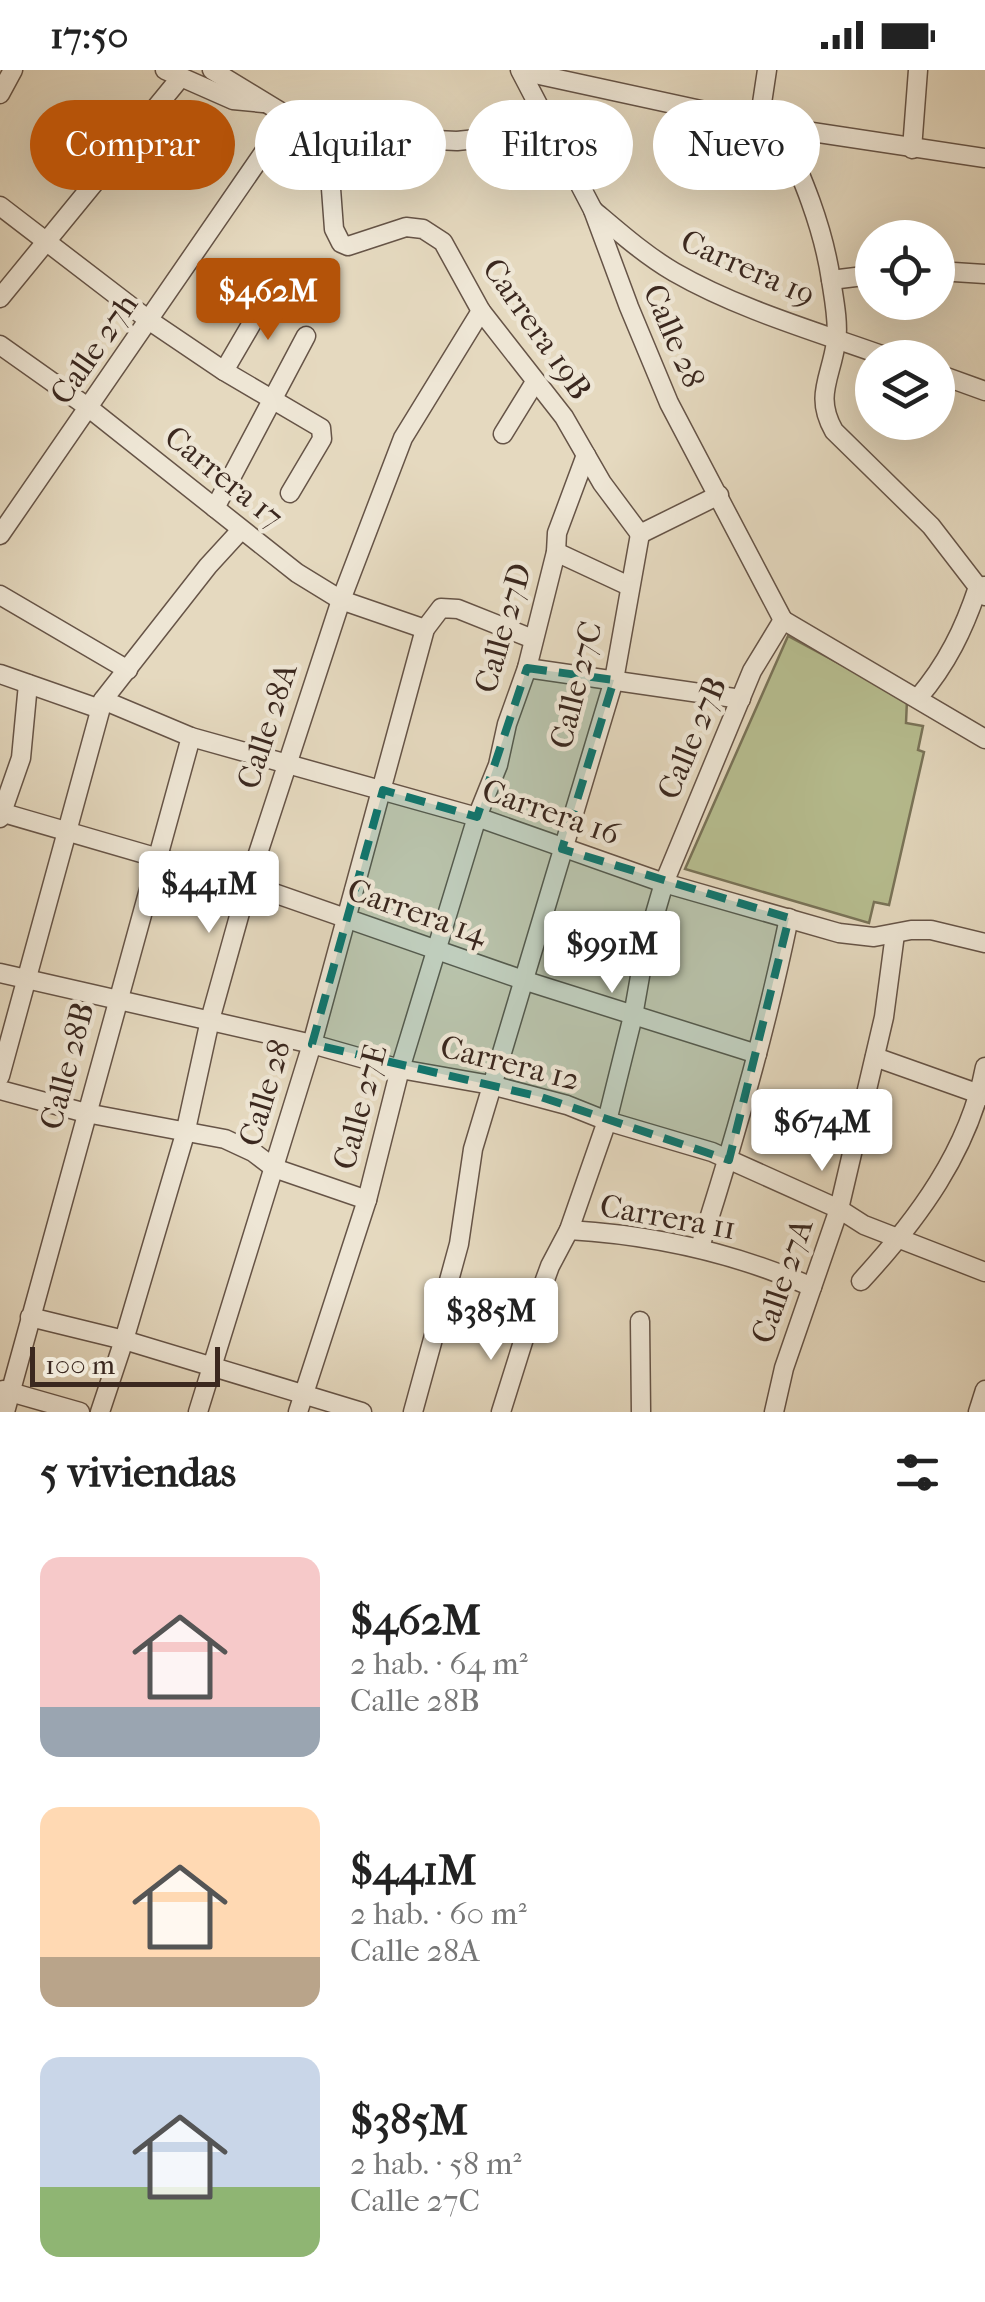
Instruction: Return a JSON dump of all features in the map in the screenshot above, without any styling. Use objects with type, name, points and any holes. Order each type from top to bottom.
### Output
[{"type":"street","points":[[0,94],[14,70]]},
{"type":"street","points":[[212,70],[252,102]]},
{"type":"street","points":[[762,100],[767,70]]},
{"type":"street","points":[[912,149],[918,70]]},
{"type":"street","points":[[520,71],[653,100]]},
{"type":"street","name":"Calle 28","points":[[520,71],[536,100]]},
{"type":"street","points":[[0,298],[154,108],[173,73],[255,103]]},
{"type":"street","points":[[820,134],[985,158]]},
{"type":"street","name":"Calle 27h","points":[[0,535],[255,172]]},
{"type":"street","name":"Carrera 19B","points":[[331,190],[334,229],[341,243],[348,246],[406,227],[423,229],[444,242],[481,311],[564,417],[640,534]]},
{"type":"street","name":"Calle 28","points":[[583,190],[669,403],[783,620]]},
{"type":"street","points":[[805,190],[820,229],[831,280],[837,339],[823,400],[826,416],[834,431],[932,526],[983,590],[956,643],[918,698]]},
{"type":"street","points":[[0,206],[150,322],[321,428],[322,438],[290,493]]},
{"type":"street","name":"Carrera 19","points":[[593,210],[672,271],[716,294],[855,345]]},
{"type":"street","points":[[955,272],[985,274]]},
{"type":"street","points":[[831,280],[855,278]]},
{"type":"street","points":[[224,371],[252,323],[254,298]]},
{"type":"street","name":"Calle 28A","points":[[100,1412],[186,1134],[210,1020],[248,884],[341,600],[402,438],[481,311]]},
{"type":"street","points":[[214,508],[306,336]]},
{"type":"street","name":"Carrera 17","points":[[0,345],[90,408],[297,573],[341,600],[425,629]]},
{"type":"street","points":[[955,380],[985,391]]},
{"type":"street","points":[[504,434],[535,382]]},
{"type":"street","name":"Calle 27D","points":[[477,816],[498,765],[507,724],[527,668],[560,524],[586,456]]},
{"type":"street","points":[[640,534],[719,495]]},
{"type":"street","points":[[0,1076],[102,704],[241,530]]},
{"type":"street","name":"Calle 27C","points":[[562,849],[614,680],[640,534]]},
{"type":"street","points":[[556,552],[629,586]]},
{"type":"street","points":[[0,595],[128,670]]},
{"type":"street","points":[[383,790],[425,629],[441,608],[458,609],[533,639]]},
{"type":"street","points":[[783,620],[985,740]]},
{"type":"street","name":"Calle 27B","points":[[664,883],[741,699],[783,620]]},
{"type":"street","points":[[527,668],[741,699]]},
{"type":"street","name":"Carrera 16","points":[[0,674],[102,704],[191,737],[477,816],[664,883],[856,937],[931,930],[985,943]]},
{"type":"street","points":[[1,814],[21,758],[28,684]]},
{"type":"street","name":"Calle 28B","points":[[5,1412],[5,1390],[30,1317],[191,737]]},
{"type":"street","points":[[0,738],[20,743]]},
{"type":"street","name":"Calle 28","points":[[198,1412],[312,1044],[383,790]]},
{"type":"street","name":"Carrera 14","points":[[1,814],[248,884],[526,981],[757,1054]]},
{"type":"street","name":"Calle 27E","points":[[300,1403],[366,1200],[400,1069],[477,816]]},
{"type":"street","points":[[413,1412],[458,1244],[473,1149],[526,981],[562,849]]},
{"type":"street","points":[[501,1412],[527,1329],[607,1121],[645,948],[664,883]]},
{"type":"street","points":[[700,1247],[729,1160],[789,918]]},
{"type":"street","name":"Calle 27A","points":[[774,1412],[784,1368],[839,1208],[875,1057],[895,934]]},
{"type":"street","name":"Carrera 12","points":[[0,973],[567,1105],[729,1160],[839,1208],[850,1218],[985,1272]]},
{"type":"street","points":[[875,1057],[982,1095]]},
{"type":"street","points":[[861,1281],[898,1238],[946,1170],[982,1095],[985,1067]]},
{"type":"street","points":[[0,1090],[86,1113],[226,1139],[274,1168],[366,1200]]},
{"type":"street","name":"Carrera 11","points":[[568,1230],[631,1234],[700,1247],[812,1287]]},
{"type":"street","points":[[30,1317],[124,1340],[300,1403],[362,1412]]},
{"type":"street","points":[[640,1321],[641,1412]]},
{"type":"street","points":[[5,1390],[80,1412]]},
{"type":"street","points":[[978,1412],[985,1390]]},
{"type":"highlighted area","points":[[527,668],[614,680],[562,849],[789,918],[729,1160],[541,1097],[312,1044],[383,790],[477,817]]},
{"type":"green space","points":[[788,636],[907,700],[906,723],[923,726],[918,750],[924,752],[889,905],[874,902],[869,923],[685,869]]}]
